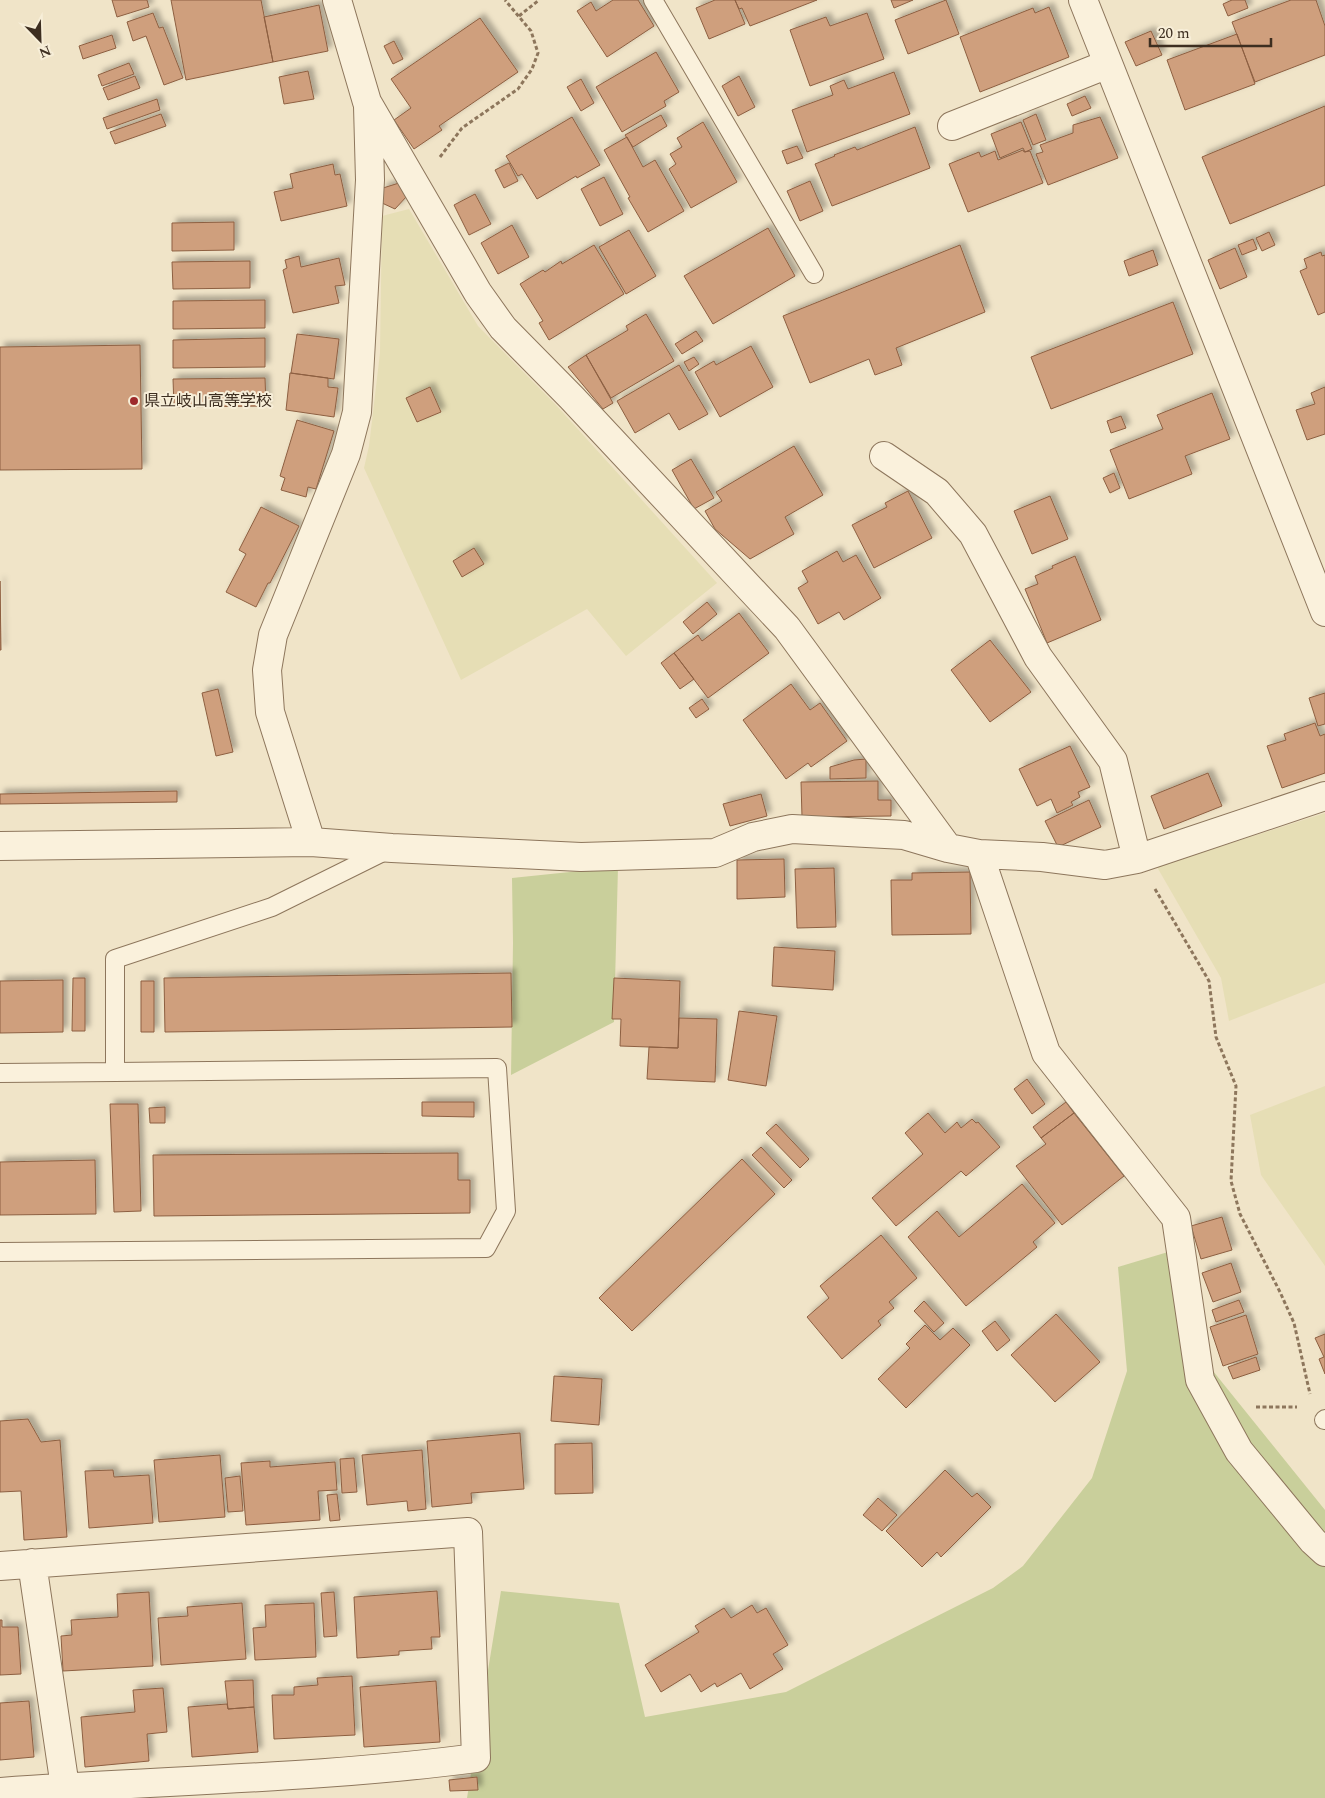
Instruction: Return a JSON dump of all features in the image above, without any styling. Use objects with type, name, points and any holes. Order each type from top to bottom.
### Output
[{"type":"street","points":[[337,0],[368,102],[478,293],[503,328],[572,398],[787,628],[948,848]]},
{"type":"street","points":[[1082,0],[1325,612]]},
{"type":"street","points":[[952,126],[1108,64]]},
{"type":"street","points":[[311,842],[270,712],[267,670],[273,636],[346,454],[356,412],[370,180],[368,102]]},
{"type":"street","points":[[884,456],[937,492],[973,534],[1038,657],[1113,761],[1137,859]]},
{"type":"street","points":[[0,846],[311,842],[581,857],[715,853],[753,837],[792,830],[904,835],[948,848],[979,854],[1042,857],[1105,865],[1137,859],[1325,796]]},
{"type":"street","points":[[979,854],[1046,1053],[1176,1218],[1200,1380],[1239,1451],[1312,1540],[1325,1552]]},
{"type":"street","points":[[0,1566],[468,1532],[476,1758],[406,1767],[252,1778],[0,1792]]},
{"type":"street","points":[[32,1563],[65,1787]]},
{"type":"lane","points":[[653,0],[814,274]]},
{"type":"lane","points":[[115,1072],[115,959],[272,907],[392,848]]},
{"type":"lane","points":[[0,1073],[497,1068],[506,1211],[486,1248],[0,1252]]},
{"type":"path","points":[[417,188],[462,128],[518,89],[532,69],[538,53],[531,31],[504,0]]},
{"type":"path","points":[[519,16],[540,0]]},
{"type":"path","points":[[1137,859],[1209,981],[1216,1037],[1236,1086],[1231,1181],[1240,1214],[1294,1323],[1320,1415],[1211,1400]]},
{"type":"shaded area","points":[[409,209],[478,326],[556,405],[717,583],[626,656],[587,609],[461,680],[364,468],[369,446],[380,353],[382,216]]},
{"type":"shaded area","points":[[1325,813],[1325,983],[1229,1021],[1221,978],[1157,867]]},
{"type":"shaded area","points":[[1325,1086],[1325,1266],[1261,1175],[1250,1115]]},
{"type":"green space","points":[[618,867],[614,1022],[511,1075],[512,878]]},
{"type":"green space","points":[[1168,1252],[1184,1335],[1325,1510],[1325,1798],[467,1798],[501,1591],[619,1603],[645,1717],[786,1692],[993,1588],[1023,1566],[1092,1478],[1127,1371],[1118,1267]]},
{"type":"building","points":[[112,0],[147,0],[149,7],[117,17]]},
{"type":"building","points":[[171,0],[261,0],[273,62],[186,80]]},
{"type":"building","points":[[613,0],[638,0],[654,26],[607,57],[577,11],[591,2],[596,11]]},
{"type":"building","points":[[715,0],[735,0],[745,24],[709,39],[696,8]]},
{"type":"building","points":[[735,0],[817,0],[750,26],[742,8],[739,9]]},
{"type":"building","points":[[891,0],[913,0],[894,8]]},
{"type":"building","points":[[946,0],[959,34],[908,54],[895,20]]},
{"type":"building","points":[[1232,0],[1245,0],[1248,8],[1228,16],[1223,4]]},
{"type":"building","points":[[1291,0],[1316,0],[1325,26],[1325,55],[1255,82],[1232,22]]},
{"type":"building","points":[[319,5],[328,51],[273,62],[264,17]]},
{"type":"building","points":[[1049,7],[1069,57],[980,92],[960,37],[1033,8],[1035,13]]},
{"type":"building","points":[[153,13],[159,28],[163,27],[183,78],[164,85],[146,36],[133,41],[127,22]]},
{"type":"building","points":[[867,13],[884,59],[810,86],[790,30],[826,17],[830,26]]},
{"type":"building","points":[[480,18],[518,72],[439,126],[442,130],[414,149],[394,120],[411,108],[391,79]]},
{"type":"building","points":[[1151,31],[1162,55],[1136,66],[1125,42]]},
{"type":"building","points":[[1237,34],[1255,84],[1185,110],[1167,60]]},
{"type":"building","points":[[112,35],[116,48],[83,59],[79,46]]},
{"type":"building","points":[[394,41],[403,59],[393,64],[384,46]]},
{"type":"building","points":[[656,52],[679,92],[664,101],[666,106],[622,132],[596,87]]},
{"type":"building","points":[[129,63],[134,74],[102,86],[98,75]]},
{"type":"building","points":[[308,71],[314,99],[284,104],[279,77]]},
{"type":"building","points":[[894,72],[910,114],[807,152],[792,110],[833,95],[830,86],[844,80],[848,89]]},
{"type":"building","points":[[135,76],[140,88],[108,100],[103,88]]},
{"type":"building","points":[[739,76],[755,107],[738,116],[722,86]]},
{"type":"building","points":[[581,79],[594,103],[581,111],[567,87]]},
{"type":"building","points":[[1085,96],[1091,108],[1072,116],[1067,104]]},
{"type":"building","points":[[157,99],[160,110],[107,129],[103,118]]},
{"type":"building","points":[[1325,106],[1325,185],[1230,224],[1202,157]]},
{"type":"building","points":[[161,114],[166,126],[115,144],[110,132]]},
{"type":"building","points":[[1036,114],[1046,140],[1033,145],[1023,120]]},
{"type":"building","points":[[661,115],[667,126],[633,147],[625,135]]},
{"type":"building","points":[[572,117],[600,165],[577,178],[576,176],[537,199],[522,174],[518,176],[506,156]]},
{"type":"building","points":[[1100,117],[1118,158],[1048,185],[1036,154],[1043,152],[1040,145],[1073,133],[1073,125]]},
{"type":"building","points":[[703,122],[737,182],[691,208],[669,169],[676,164],[670,154],[682,147],[677,138]]},
{"type":"building","points":[[1021,122],[1032,149],[1025,152],[1023,148],[1000,158],[991,134]]},
{"type":"building","points":[[915,127],[930,168],[832,206],[815,164],[855,147],[857,150]]},
{"type":"building","points":[[627,137],[643,167],[655,160],[684,211],[648,232],[628,198],[630,197],[604,150]]},
{"type":"building","points":[[797,146],[803,158],[787,164],[782,151]]},
{"type":"building","points":[[1023,150],[1024,152],[1030,151],[1043,183],[968,212],[949,164],[979,152],[981,157],[995,151],[998,160]]},
{"type":"building","points":[[509,163],[518,181],[504,188],[495,170]]},
{"type":"building","points":[[333,164],[335,175],[340,174],[347,206],[281,221],[274,192],[293,188],[290,174]]},
{"type":"building","points":[[604,177],[623,214],[600,226],[581,189]]},
{"type":"building","points":[[810,181],[823,211],[800,221],[787,191]]},
{"type":"building","points":[[399,183],[407,196],[395,209],[382,203],[383,188]]},
{"type":"building","points":[[475,194],[491,224],[469,235],[454,205]]},
{"type":"building","points":[[234,222],[234,250],[172,251],[172,223]]},
{"type":"building","points":[[512,225],[529,257],[498,274],[481,243]]},
{"type":"building","points":[[768,228],[795,276],[713,324],[684,276]]},
{"type":"building","points":[[629,230],[656,276],[626,294],[599,247]]},
{"type":"building","points":[[1269,232],[1275,245],[1262,251],[1256,238]]},
{"type":"building","points":[[1253,239],[1257,249],[1242,255],[1238,245]]},
{"type":"building","points":[[594,245],[624,294],[549,340],[539,323],[543,321],[520,284],[543,270],[545,272],[561,261],[562,264]]},
{"type":"building","points":[[960,245],[985,312],[896,348],[902,365],[875,375],[869,359],[810,383],[783,316]]},
{"type":"building","points":[[1235,248],[1247,277],[1220,289],[1208,260]]},
{"type":"building","points":[[1153,250],[1158,265],[1129,276],[1124,261]]},
{"type":"building","points":[[1321,252],[1322,256],[1325,255],[1325,312],[1318,315],[1300,271],[1307,268],[1304,259]]},
{"type":"building","points":[[299,256],[301,267],[339,258],[345,285],[335,286],[339,303],[293,313],[283,270],[287,268],[285,260]]},
{"type":"building","points":[[250,261],[250,288],[173,289],[172,262]]},
{"type":"building","points":[[265,300],[265,328],[173,329],[173,301]]},
{"type":"building","points":[[1173,302],[1193,354],[1051,409],[1031,357]]},
{"type":"building","points":[[646,314],[674,361],[611,398],[586,355],[628,330],[626,326]]},
{"type":"building","points":[[696,331],[703,341],[682,354],[675,344]]},
{"type":"building","points":[[297,334],[339,339],[334,379],[291,373]]},
{"type":"building","points":[[265,338],[265,367],[173,368],[173,340]]},
{"type":"building","points":[[140,345],[142,469],[0,470],[0,347]]},
{"type":"building","points":[[751,346],[773,387],[720,417],[695,372],[714,361],[716,365]]},
{"type":"building","points":[[586,355],[613,403],[603,409],[568,367]]},
{"type":"building","points":[[694,357],[699,364],[689,371],[684,362]]},
{"type":"building","points":[[679,365],[708,414],[679,430],[669,413],[635,433],[617,401]]},
{"type":"building","points":[[290,373],[328,378],[328,387],[338,388],[334,417],[286,410]]},
{"type":"building","points":[[265,378],[266,406],[174,407],[173,379]]},
{"type":"building","points":[[430,387],[441,412],[417,422],[406,398]]},
{"type":"building","points":[[1325,387],[1325,434],[1307,440],[1296,410],[1315,404],[1311,393]]},
{"type":"building","points":[[1212,393],[1230,439],[1185,456],[1192,474],[1129,499],[1110,450],[1163,429],[1157,415]]},
{"type":"building","points":[[1121,416],[1126,428],[1111,433],[1107,421]]},
{"type":"building","points":[[297,420],[334,431],[316,489],[308,487],[306,497],[281,490],[285,478],[280,476]]},
{"type":"building","points":[[794,446],[823,495],[785,517],[794,534],[750,559],[715,529],[705,511],[722,501],[716,492]]},
{"type":"building","points":[[691,459],[714,498],[694,509],[672,470]]},
{"type":"building","points":[[1114,473],[1120,488],[1110,493],[1103,478]]},
{"type":"building","points":[[908,491],[932,538],[874,568],[852,525],[887,507],[885,503]]},
{"type":"building","points":[[1050,496],[1068,539],[1032,554],[1014,511]]},
{"type":"building","points":[[261,507],[299,526],[256,607],[226,592],[246,554],[239,550]]},
{"type":"building","points":[[474,548],[484,564],[462,577],[453,561]]},
{"type":"building","points":[[837,551],[843,562],[856,555],[881,598],[844,620],[839,612],[818,624],[798,588],[808,582],[802,571]]},
{"type":"building","points":[[1075,556],[1101,620],[1047,643],[1025,589],[1038,584],[1035,576]]},
{"type":"building","points":[[0,581],[1,650],[0,650]]},
{"type":"building","points":[[707,602],[717,614],[693,634],[683,622]]},
{"type":"building","points":[[739,613],[769,653],[708,698],[674,653],[698,635],[702,641]]},
{"type":"building","points":[[990,640],[1031,692],[990,722],[951,670]]},
{"type":"building","points":[[674,653],[694,679],[680,689],[661,663]]},
{"type":"building","points":[[791,684],[810,710],[820,703],[847,741],[811,767],[808,763],[786,779],[743,720]]},
{"type":"building","points":[[218,689],[233,752],[216,756],[202,693]]},
{"type":"building","points":[[1325,693],[1325,724],[1318,726],[1309,698]]},
{"type":"building","points":[[702,699],[709,709],[696,718],[689,708]]},
{"type":"building","points":[[1315,723],[1320,736],[1325,734],[1325,773],[1282,788],[1267,746],[1286,740],[1284,734]]},
{"type":"building","points":[[1070,746],[1090,787],[1078,792],[1080,797],[1071,802],[1073,805],[1057,813],[1051,799],[1037,806],[1019,769]]},
{"type":"building","points":[[866,759],[866,778],[830,779],[830,767],[854,760]]},
{"type":"building","points":[[1208,773],[1222,806],[1164,829],[1151,796]]},
{"type":"building","points":[[878,781],[878,800],[891,800],[891,816],[802,817],[801,782]]},
{"type":"building","points":[[177,791],[177,802],[0,804],[0,794]]},
{"type":"building","points":[[761,794],[767,816],[730,826],[723,804]]},
{"type":"building","points":[[1089,800],[1101,827],[1058,847],[1045,821]]},
{"type":"building","points":[[784,859],[785,897],[737,899],[737,860]]},
{"type":"building","points":[[834,868],[836,927],[797,928],[795,869]]},
{"type":"building","points":[[970,872],[971,934],[892,935],[891,880],[912,880],[912,873]]},
{"type":"building","points":[[774,947],[835,951],[833,990],[772,986]]},
{"type":"building","points":[[511,973],[512,1027],[165,1032],[164,978]]},
{"type":"building","points":[[73,978],[85,978],[85,1031],[72,1031]]},
{"type":"building","points":[[614,978],[680,981],[678,1048],[620,1046],[621,1019],[612,1019]]},
{"type":"building","points":[[63,980],[63,1032],[0,1033],[0,981]]},
{"type":"building","points":[[141,981],[154,981],[154,1032],[141,1032]]},
{"type":"building","points":[[739,1011],[777,1016],[766,1086],[728,1080]]},
{"type":"building","points":[[679,1018],[717,1019],[715,1082],[647,1079],[649,1047],[678,1048]]},
{"type":"building","points":[[1027,1079],[1045,1104],[1032,1114],[1014,1089]]},
{"type":"building","points":[[422,1102],[474,1102],[474,1117],[422,1116]]},
{"type":"building","points":[[1066,1102],[1074,1113],[1041,1138],[1033,1127]]},
{"type":"building","points":[[110,1104],[138,1104],[141,1211],[114,1212]]},
{"type":"building","points":[[165,1107],[165,1123],[150,1123],[149,1108]]},
{"type":"building","points":[[928,1113],[945,1133],[957,1122],[961,1128],[972,1119],[976,1123],[978,1122],[1000,1147],[966,1176],[961,1171],[896,1226],[872,1198],[923,1154],[905,1133]]},
{"type":"building","points":[[1074,1113],[1124,1176],[1062,1225],[1016,1166],[1046,1144],[1041,1138]]},
{"type":"building","points":[[776,1124],[809,1159],[800,1168],[766,1133]]},
{"type":"building","points":[[761,1147],[792,1180],[784,1188],[752,1155]]},
{"type":"building","points":[[458,1153],[458,1180],[470,1180],[470,1213],[154,1216],[153,1155]]},
{"type":"building","points":[[742,1159],[775,1194],[632,1331],[599,1298]]},
{"type":"building","points":[[95,1160],[96,1214],[0,1215],[0,1162]]},
{"type":"building","points":[[1022,1184],[1055,1223],[1033,1242],[1037,1247],[966,1306],[908,1237],[937,1211],[959,1237]]},
{"type":"building","points":[[1222,1217],[1232,1250],[1201,1259],[1191,1226]]},
{"type":"building","points":[[881,1235],[917,1278],[889,1302],[894,1308],[878,1321],[881,1325],[842,1359],[807,1317],[829,1298],[820,1286]]},
{"type":"building","points":[[1231,1263],[1241,1292],[1213,1302],[1202,1273]]},
{"type":"building","points":[[1239,1300],[1244,1312],[1216,1322],[1212,1310]]},
{"type":"building","points":[[924,1301],[944,1323],[934,1332],[914,1311]]},
{"type":"building","points":[[1056,1314],[1100,1362],[1055,1402],[1011,1355]]},
{"type":"building","points":[[1246,1315],[1258,1354],[1223,1366],[1210,1327]]},
{"type":"building","points":[[995,1321],[1010,1340],[997,1351],[982,1331]]},
{"type":"building","points":[[925,1325],[940,1340],[953,1328],[970,1345],[906,1408],[878,1379],[910,1348],[906,1344]]},
{"type":"building","points":[[1325,1334],[1325,1374],[1319,1359],[1324,1357],[1315,1338]]},
{"type":"building","points":[[1256,1357],[1260,1370],[1233,1379],[1228,1367]]},
{"type":"building","points":[[554,1376],[602,1379],[599,1425],[551,1421]]},
{"type":"building","points":[[28,1419],[41,1442],[60,1440],[67,1537],[24,1540],[21,1491],[0,1492],[0,1421]]},
{"type":"building","points":[[520,1433],[524,1489],[471,1493],[472,1503],[432,1507],[427,1441]]},
{"type":"building","points":[[592,1443],[593,1493],[555,1494],[555,1444]]},
{"type":"building","points":[[422,1450],[426,1509],[408,1511],[407,1501],[367,1505],[362,1455]]},
{"type":"building","points":[[220,1455],[225,1517],[159,1522],[154,1460]]},
{"type":"building","points":[[354,1458],[357,1492],[342,1493],[340,1459]]},
{"type":"building","points":[[270,1461],[270,1467],[335,1462],[337,1490],[318,1491],[320,1520],[246,1525],[241,1463]]},
{"type":"building","points":[[113,1470],[114,1477],[149,1475],[153,1523],[89,1528],[85,1471]]},
{"type":"building","points":[[945,1470],[972,1497],[977,1493],[991,1507],[941,1557],[937,1552],[922,1567],[886,1531]]},
{"type":"building","points":[[240,1476],[243,1511],[228,1512],[225,1478]]},
{"type":"building","points":[[337,1494],[340,1520],[330,1521],[327,1495]]},
{"type":"building","points":[[878,1498],[897,1515],[882,1531],[863,1515]]},
{"type":"building","points":[[437,1591],[440,1637],[431,1637],[432,1649],[399,1651],[399,1655],[357,1658],[354,1597]]},
{"type":"building","points":[[149,1592],[153,1666],[63,1671],[61,1636],[72,1635],[71,1620],[118,1617],[117,1594]]},
{"type":"building","points":[[334,1592],[337,1636],[324,1637],[321,1593]]},
{"type":"building","points":[[242,1603],[246,1659],[161,1665],[158,1618],[188,1616],[187,1607]]},
{"type":"building","points":[[314,1603],[316,1657],[255,1660],[253,1628],[266,1627],[265,1605]]},
{"type":"building","points":[[752,1605],[757,1613],[766,1608],[788,1645],[773,1654],[783,1669],[750,1689],[741,1673],[717,1687],[715,1683],[701,1692],[690,1674],[661,1692],[645,1665],[699,1632],[695,1626],[724,1608],[731,1618]]},
{"type":"building","points":[[0,1620],[2,1620],[2,1627],[18,1627],[21,1674],[0,1675]]},
{"type":"building","points":[[352,1676],[355,1735],[274,1739],[272,1695],[294,1695],[294,1687],[318,1685],[317,1678]]},
{"type":"building","points":[[253,1680],[254,1707],[228,1709],[225,1681]]},
{"type":"building","points":[[436,1681],[440,1742],[364,1747],[360,1687]]},
{"type":"building","points":[[163,1688],[167,1732],[147,1734],[149,1761],[85,1767],[81,1717],[135,1712],[133,1690]]},
{"type":"building","points":[[29,1701],[34,1757],[0,1760],[0,1703]]},
{"type":"building","points":[[227,1704],[228,1709],[254,1707],[258,1752],[192,1757],[188,1707]]},
{"type":"building","points":[[477,1777],[478,1790],[450,1791],[449,1780]]},
{"type":"place","name":"県立岐山高等学校","points":[[134,401]]}]
